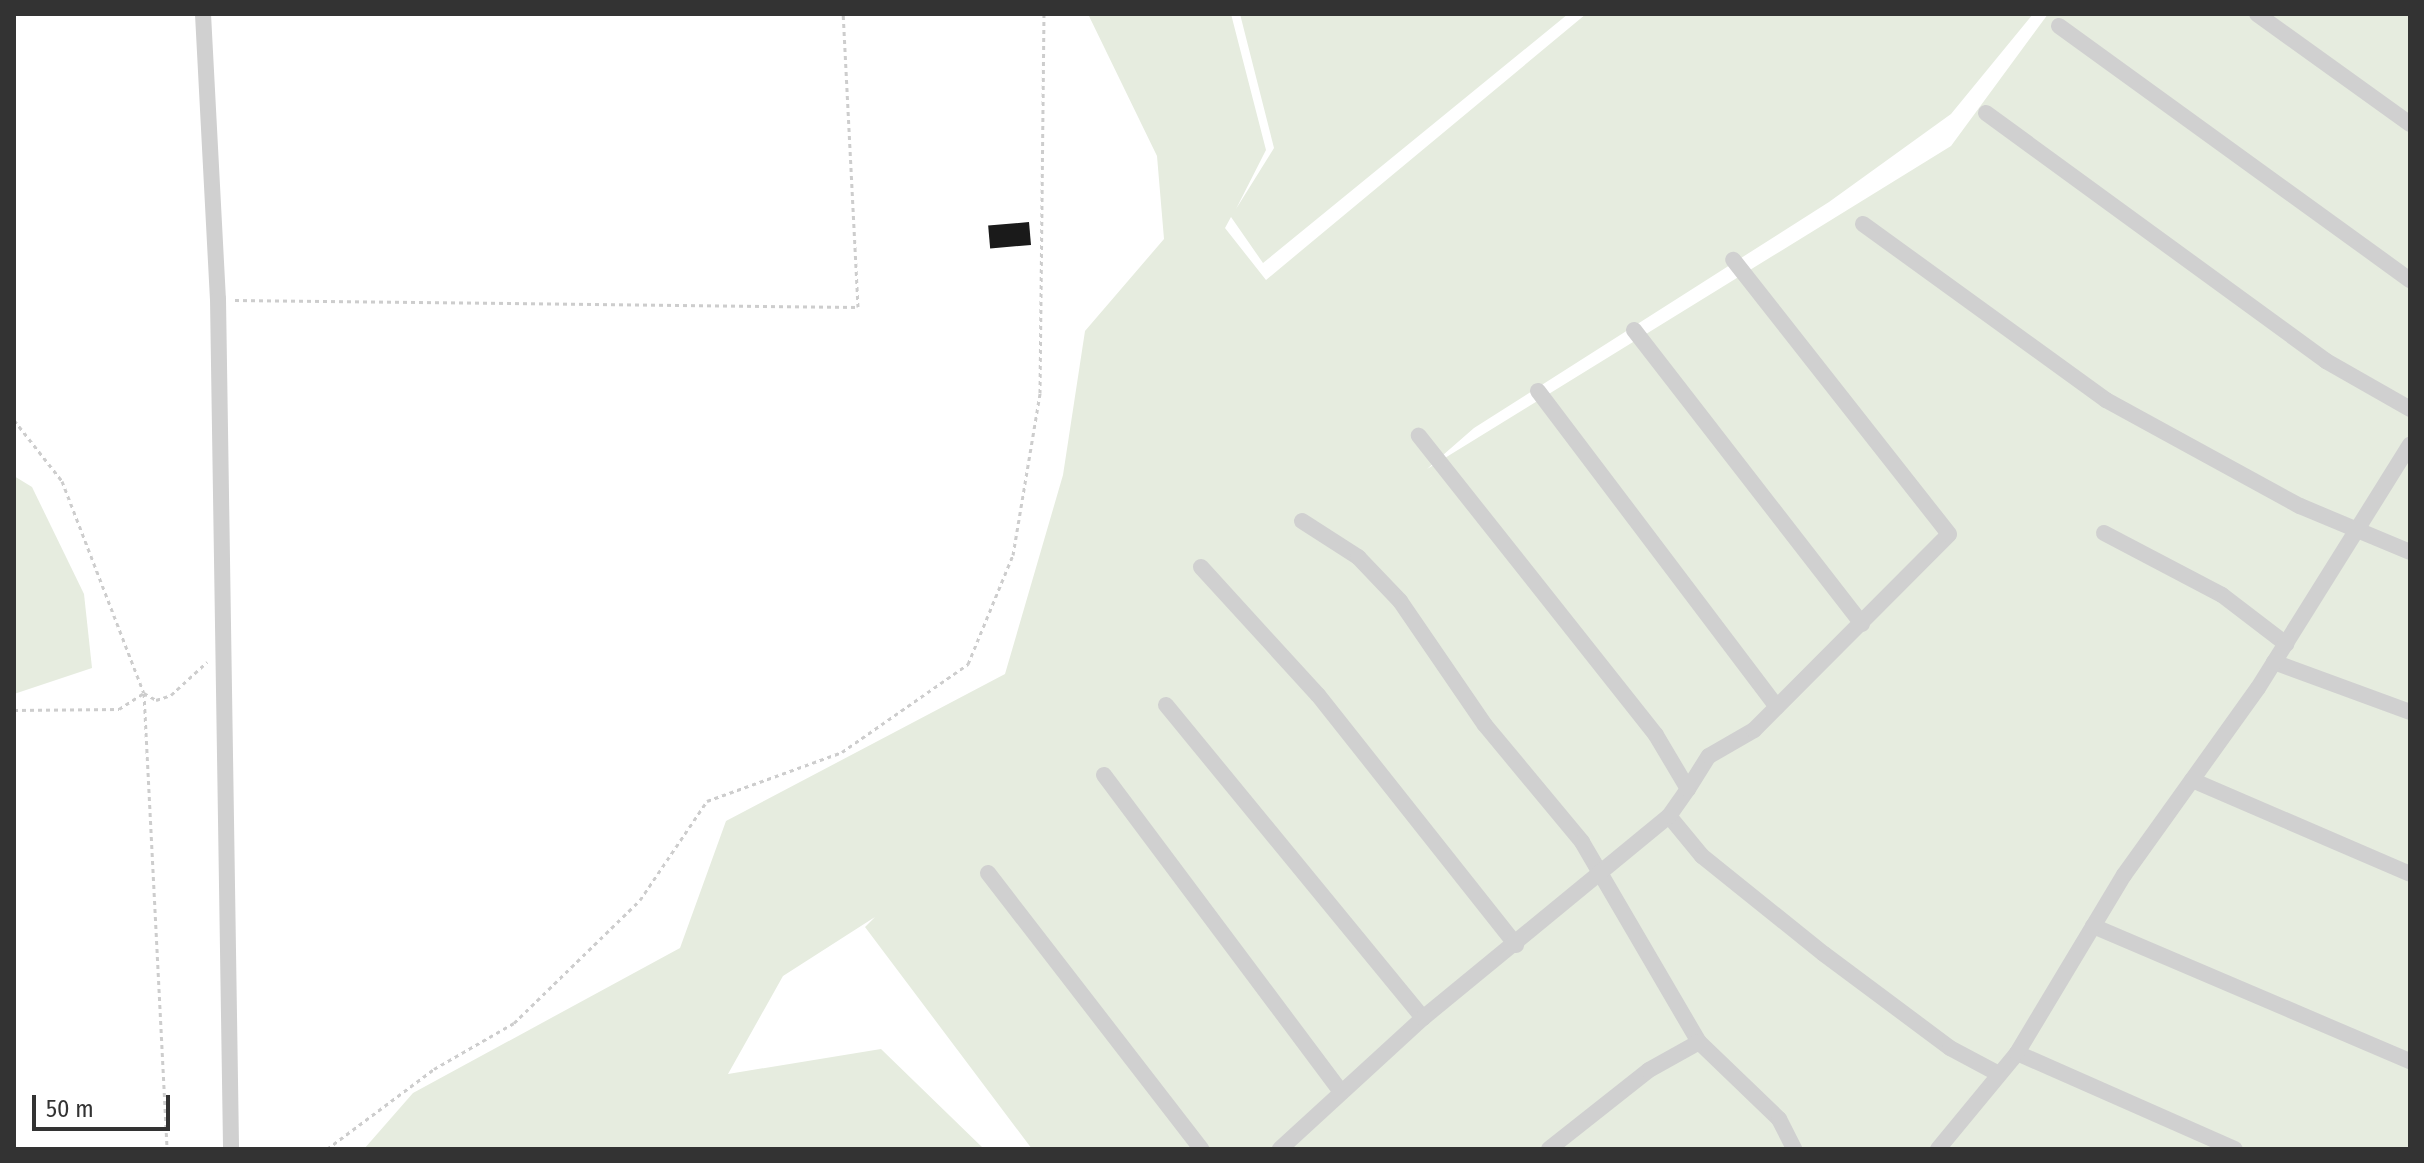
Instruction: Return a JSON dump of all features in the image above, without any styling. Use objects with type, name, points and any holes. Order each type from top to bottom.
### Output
[{"type":"street","points":[[203,14],[218,299],[231,1149]]},
{"type":"street","points":[[2257,14],[2410,124]]},
{"type":"street","points":[[2059,26],[2410,280]]},
{"type":"street","points":[[1986,113],[2326,361],[2410,409]]},
{"type":"street","points":[[1863,224],[2106,400],[2355,530],[2410,552]]},
{"type":"street","points":[[1280,1149],[1423,1018],[1516,945],[1599,871],[1669,816],[1709,756],[1777,707],[1949,534],[1733,260]]},
{"type":"street","points":[[1634,330],[1862,624]]},
{"type":"street","points":[[1538,391],[1777,707]]},
{"type":"street","points":[[1419,436],[1656,735],[1688,789]]},
{"type":"street","points":[[1938,1149],[2017,1053],[2093,926],[2286,644],[2410,445]]},
{"type":"street","points":[[1302,521],[1358,557],[1400,601],[1599,871],[1699,1042],[1779,1119],[1794,1149]]},
{"type":"street","points":[[2104,533],[2222,595],[2286,644]]},
{"type":"street","points":[[1201,567],[1318,695],[1516,945]]},
{"type":"street","points":[[2274,662],[2410,712]]},
{"type":"street","points":[[1166,705],[1423,1018]]},
{"type":"street","points":[[1104,775],[1341,1092]]},
{"type":"street","points":[[2192,780],[2410,874]]},
{"type":"street","points":[[1669,816],[1702,856],[1824,954],[1950,1048],[1999,1074]]},
{"type":"street","points":[[988,873],[1201,1149]]},
{"type":"street","points":[[2093,926],[2410,1061]]},
{"type":"street","points":[[1549,1149],[1649,1070],[1699,1042]]},
{"type":"street","points":[[2017,1053],[2235,1149]]},
{"type":"path","points":[[218,299],[858,307],[843,14]]},
{"type":"path","points":[[327,1149],[434,1069],[514,1023],[640,900],[707,801],[842,752],[968,664],[1013,555],[1040,393],[1044,14]]},
{"type":"path","points":[[14,420],[62,481],[144,693],[167,1149]]},
{"type":"path","points":[[144,693],[156,700],[171,695],[221,649]]},
{"type":"path","points":[[14,710],[119,709],[144,693]]},
{"type":"shaded area","points":[[1088,14],[1231,14],[1266,150],[1236,209],[1274,148],[1240,14],[1568,14],[1263,263],[1231,217],[1225,228],[1266,280],[1586,14],[2033,14],[1951,114],[1829,202],[1474,428],[1427,469],[1951,146],[2048,14],[2410,14],[2410,1149],[1032,1149],[865,927],[875,917],[783,976],[728,1074],[881,1049],[984,1149],[364,1149],[413,1093],[680,948],[726,821],[1005,674],[1063,475],[1085,331],[1164,239],[1157,156]]},
{"type":"shaded area","points":[[14,476],[32,487],[84,594],[92,668],[14,694]]},
{"type":"building","points":[[1029,222],[1031,245],[990,248],[988,226]]}]
